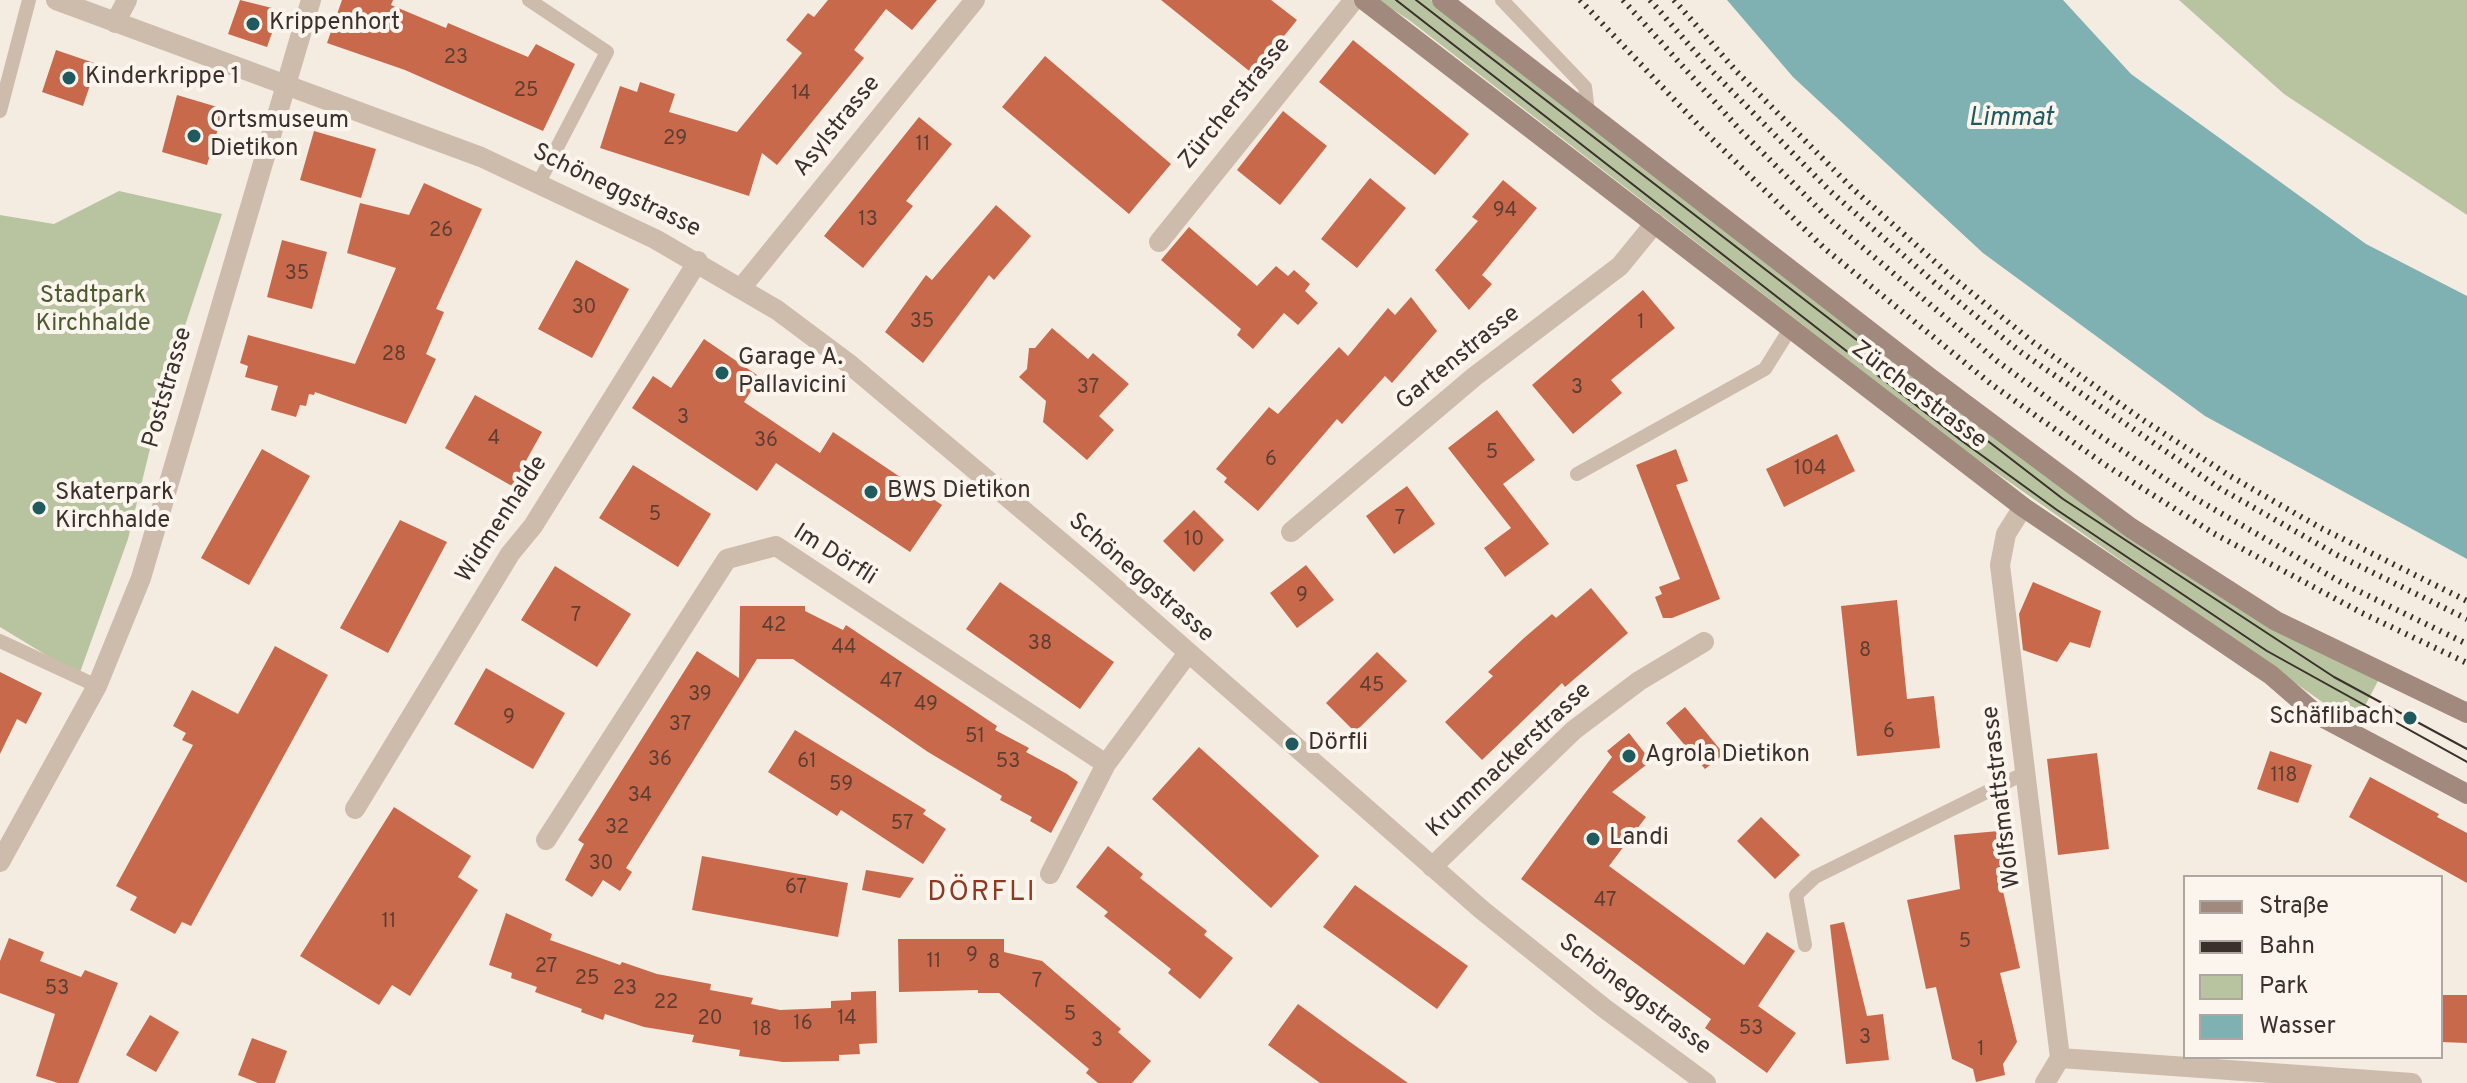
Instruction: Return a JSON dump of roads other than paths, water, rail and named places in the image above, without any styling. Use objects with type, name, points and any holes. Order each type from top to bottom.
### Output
[{"type":"main road","name":"Zürcherstrasse","points":[[1364,0],[2023,507],[2271,675],[2316,714],[2467,794]]},
{"type":"main road","name":"Zürcherstrasse","points":[[1442,0],[2005,437],[2131,528],[2276,621],[2467,713]]},
{"type":"street","name":"Schöneggstrasse","points":[[56,0],[405,127],[539,182],[698,261],[742,287],[860,372],[1432,867],[1604,1008],[1706,1083]]},
{"type":"street","points":[[115,23],[127,0]]},
{"type":"street","name":"Poststrasse","points":[[0,862],[97,686],[141,578],[311,0]]},
{"type":"street","name":"Asylstrasse","points":[[742,287],[975,0]]},
{"type":"street","name":"Zürcherstrasse","points":[[1159,242],[1354,0]]},
{"type":"street","name":"Gartenstrasse","points":[[1291,532],[1474,377],[1620,266],[1655,223]]},
{"type":"street","name":"Widmenhalde","points":[[355,809],[510,554],[533,526],[698,261]]},
{"type":"street","name":"Wolfsmattstrasse","points":[[2023,507],[2006,534],[2000,565],[2060,1058]]},
{"type":"street","name":"Im Dörfli","points":[[546,840],[727,559],[776,546],[1106,764]]},
{"type":"street","name":"Krummackerstrasse","points":[[1432,867],[1574,730],[1639,681],[1704,642]]},
{"type":"street","points":[[1050,874],[1106,764],[1188,653]]},
{"type":"street","points":[[2045,1083],[2060,1058],[2412,1083]]},
{"type":"lane","points":[[0,111],[29,0]]},
{"type":"lane","points":[[529,0],[607,52],[539,182]]},
{"type":"lane","points":[[1502,0],[1585,87],[1588,112]]},
{"type":"lane","points":[[1577,474],[1765,369],[1790,329]]},
{"type":"lane","points":[[0,641],[97,686]]},
{"type":"lane","points":[[1805,945],[1796,895],[1815,877],[2027,772]]},
{"type":"water","name":"Limmat","points":[[1727,0],[2063,0],[2131,74],[2366,244],[2467,296],[2467,559],[2205,416],[1983,253],[1793,77]]},
{"type":"tram line","points":[[1396,0],[1962,441],[2057,510],[2267,651],[2467,762]]},
{"type":"tram line","points":[[1416,0],[2063,499],[2334,677],[2467,749]]},
{"type":"railway","points":[[1580,0],[1702,129],[1824,248],[1991,384],[2104,464],[2213,533],[2362,613],[2467,663]]},
{"type":"railway","points":[[1623,0],[1741,131],[1828,218],[1997,361],[2091,430],[2191,496],[2344,584],[2467,644]]},
{"type":"railway","points":[[1650,0],[1710,69],[1830,191],[1935,283],[2022,353],[2221,489],[2337,555],[2467,619]]},
{"type":"railway","points":[[1674,0],[1737,72],[1852,188],[1952,277],[2033,342],[2140,418],[2230,476],[2319,527],[2467,601]]},
{"type":"place","name":"Krippenhort","points":[[253,24]]},
{"type":"place","name":"Kinderkrippe 1","points":[[69,78]]},
{"type":"place","name":"Ortsmuseum Dietikon","points":[[194,136]]},
{"type":"place","name":"Garage A. Pallavicini","points":[[722,373]]},
{"type":"place","name":"BWS Dietikon","points":[[871,492]]},
{"type":"place","name":"Skaterpark Kirchhalde","points":[[39,508]]},
{"type":"place","name":"Schäflibach","points":[[2410,718]]},
{"type":"place","name":"Dörfli","points":[[1292,744]]},
{"type":"place","name":"Agrola Dietikon","points":[[1629,756]]},
{"type":"place","name":"Landi","points":[[1593,839]]},
{"type":"district","name":"DÖRFLI","points":[[982,894]]},
{"type":"park label","name":"Stadtpark Kirchhalde","points":[[93,311]]}]
